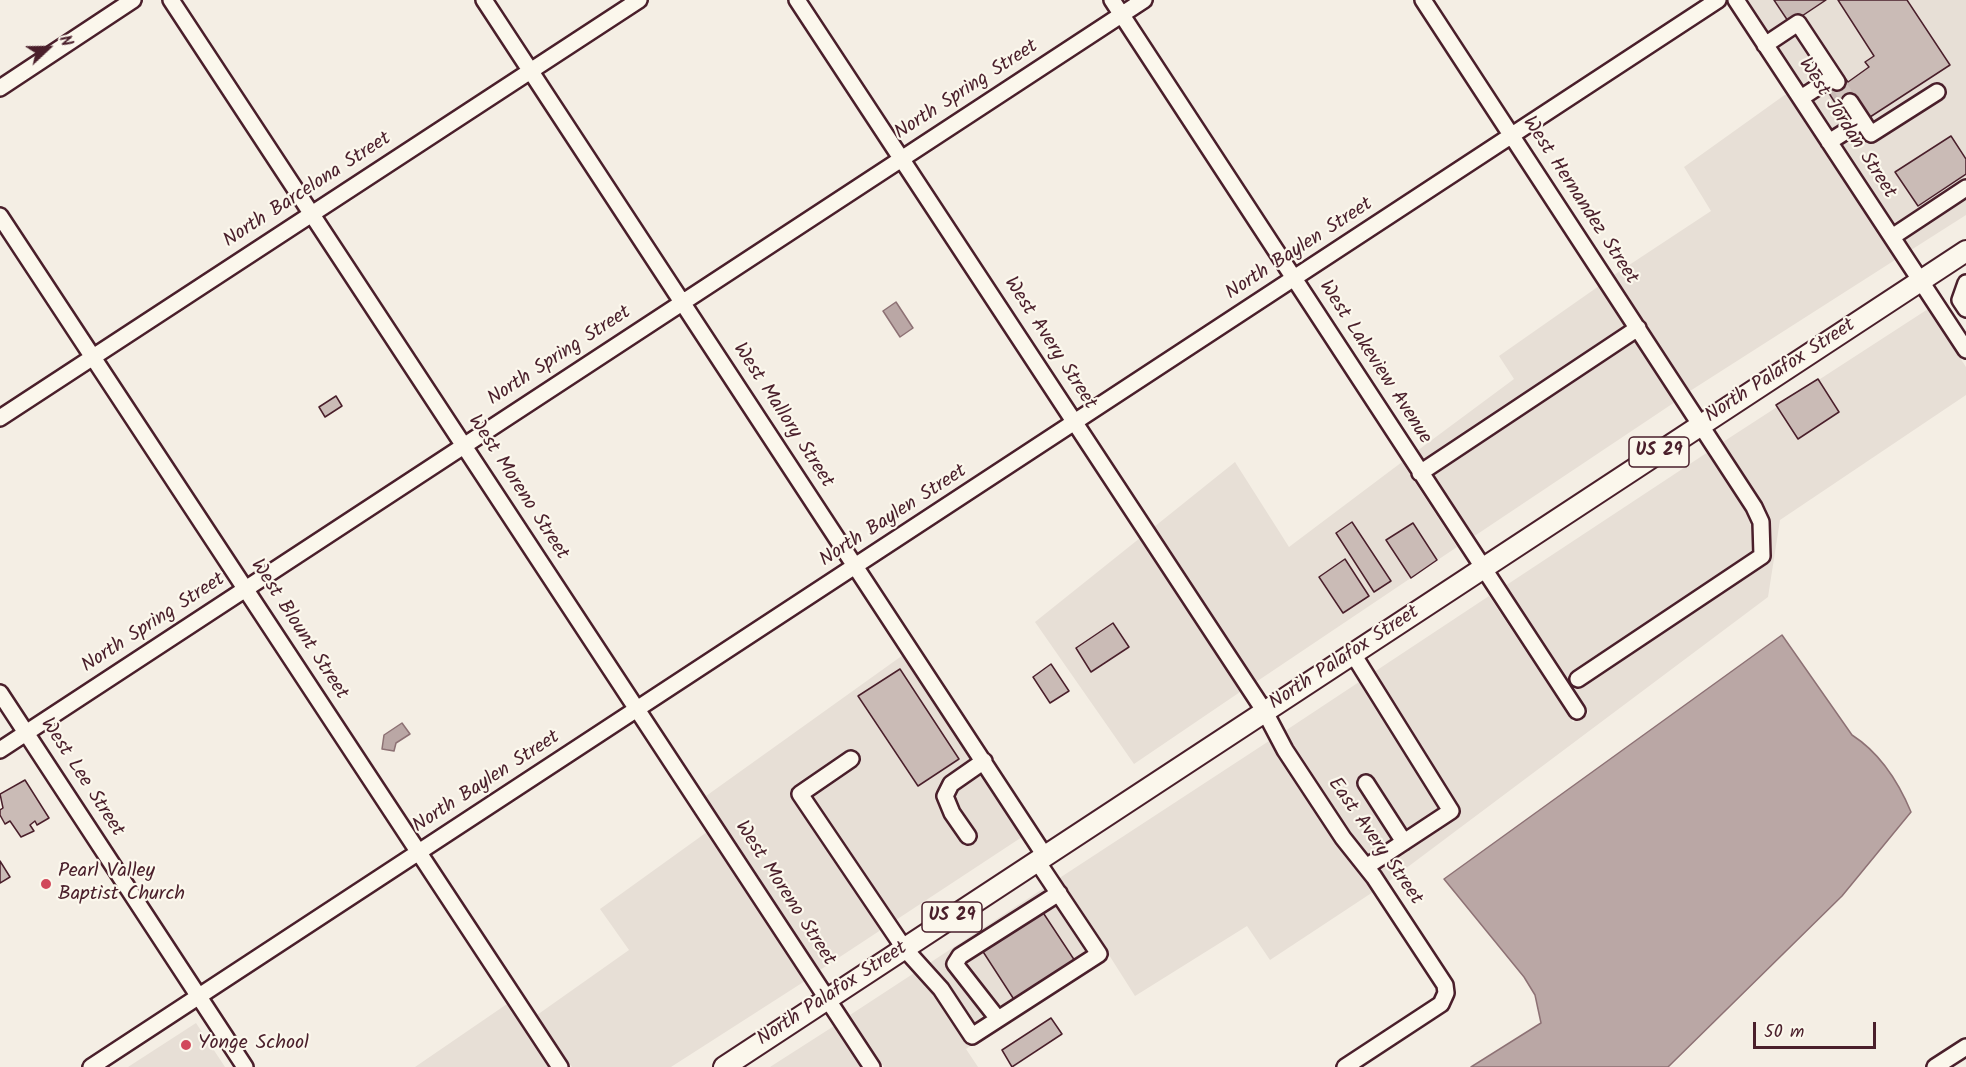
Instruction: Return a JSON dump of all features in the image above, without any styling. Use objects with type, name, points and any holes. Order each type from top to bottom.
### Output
[{"type":"main road","name":"North Palafox Street","points":[[724,1067],[1966,251]]},
{"type":"street","points":[[0,88],[134,0]]},
{"type":"street","name":"West Moreno Street","points":[[171,0],[872,1067]]},
{"type":"street","name":"West Mallory Street","points":[[484,0],[984,761],[1059,893],[1099,954],[1016,1010],[998,1019]]},
{"type":"street","name":"North Barcelona Street","points":[[0,418],[639,0]]},
{"type":"street","name":"West Avery Street","points":[[797,0],[1265,712]]},
{"type":"street","name":"West Lakeview Avenue","points":[[1112,0],[1577,711]]},
{"type":"street","name":"North Spring Street","points":[[0,750],[1144,0]]},
{"type":"street","name":"West Hernandez Street","points":[[1423,0],[1701,424],[1754,507],[1761,522],[1762,556],[1578,679]]},
{"type":"street","name":"North Baylen Street","points":[[91,1067],[1718,0]]},
{"type":"street","name":"West Jordan Street","points":[[1736,0],[1920,281],[1960,329],[1966,350]]},
{"type":"street","points":[[1765,45],[1798,23],[1835,79],[1801,98]]},
{"type":"street","points":[[1850,102],[1871,134],[1937,92]]},
{"type":"street","points":[[1829,142],[1862,121]]},
{"type":"street","points":[[1892,237],[1966,188]]},
{"type":"street","name":"West Blount Street","points":[[0,216],[560,1067]]},
{"type":"street","points":[[1966,283],[1960,300],[1966,309]]},
{"type":"street","points":[[1420,473],[1638,328]]},
{"type":"street","points":[[1353,654],[1451,811],[1366,867]]},
{"type":"street","name":"West Lee Street","points":[[0,693],[245,1067]]},
{"type":"street","name":"East Avery Street","points":[[1265,712],[1285,750],[1343,838],[1366,867],[1445,985],[1445,997],[1441,1004],[1346,1067]]},
{"type":"street","points":[[851,759],[800,794],[904,948],[932,979],[972,1036],[998,1019],[955,964]]},
{"type":"street","points":[[968,836],[952,813],[945,796],[951,784],[984,761]]},
{"type":"street","points":[[1366,783],[1404,842]]},
{"type":"street","points":[[932,979],[955,964],[960,956],[1059,893]]},
{"type":"street","points":[[1935,1067],[1966,1047]]},
{"type":"shaded area","points":[[1747,0],[1966,0],[1966,215],[1911,250]]},
{"type":"shaded area","points":[[1786,94],[1895,260],[1690,391],[1614,275],[1711,211],[1684,167]]},
{"type":"shaded area","points":[[1599,286],[1675,402],[1473,537],[1417,451],[1514,379],[1499,356]]},
{"type":"shaded area","points":[[896,302],[913,328],[900,337],[883,311]]},
{"type":"shaded area","points":[[1928,309],[1966,367],[1966,395],[1780,520],[1768,597],[1389,881],[1351,833],[1285,731],[1489,596],[1573,722],[1589,713],[1505,586],[1708,452],[1751,519],[1767,510],[1723,442]]},
{"type":"shaded area","points":[[1235,462],[1289,547],[1402,462],[1457,547],[1256,682],[1154,527]]},
{"type":"shaded area","points":[[1140,538],[1240,692],[1134,764],[1035,622]]},
{"type":"shaded area","points":[[1782,635],[1852,735],[1880,759],[1900,789],[1911,812],[1842,896],[1668,1067],[1471,1067],[1541,1023],[1535,995],[1524,977],[1444,879]]},
{"type":"shaded area","points":[[903,655],[1022,837],[820,970],[706,796]]},
{"type":"shaded area","points":[[402,723],[410,734],[396,743],[394,751],[382,749],[384,735]]},
{"type":"shaded area","points":[[1269,741],[1335,843],[1373,892],[1270,960],[1247,926],[1135,996],[1109,955],[966,1049],[978,1067],[884,1067],[850,1015]]},
{"type":"shaded area","points":[[707,832],[805,981],[671,1067],[572,1067],[537,1015],[629,950],[600,909]]},
{"type":"shaded area","points":[[507,1004],[549,1067],[415,1067]]},
{"type":"shaded area","name":"Yonge School","points":[[196,1023],[225,1067],[128,1067]]},
{"type":"shaded area","points":[[834,1026],[861,1067],[770,1067]]},
{"type":"building","points":[[1774,0],[1826,0],[1790,24]]},
{"type":"building","points":[[1838,0],[1907,0],[1950,65],[1867,119],[1854,99],[1839,109],[1827,90],[1845,78],[1848,82],[1869,67],[1865,62],[1874,56]]},
{"type":"building","points":[[1951,136],[1966,159],[1966,174],[1918,206],[1895,172]]},
{"type":"building","points":[[1818,379],[1839,412],[1798,439],[1776,405]]},
{"type":"building","points":[[336,396],[342,406],[325,417],[319,407]]},
{"type":"building","points":[[1352,522],[1391,581],[1374,592],[1336,533]]},
{"type":"building","points":[[1413,523],[1437,560],[1411,578],[1386,540]]},
{"type":"building","points":[[1345,559],[1369,596],[1343,613],[1319,577]]},
{"type":"building","points":[[1113,623],[1129,647],[1091,672],[1076,648]]},
{"type":"building","points":[[1051,664],[1069,691],[1050,703],[1033,677]]},
{"type":"building","points":[[900,669],[959,759],[918,786],[858,696]]},
{"type":"building","points":[[25,780],[49,818],[37,825],[35,821],[30,825],[34,831],[21,837],[10,821],[5,824],[0,815],[0,810],[3,808],[0,794]]},
{"type":"building","points":[[0,861],[10,877],[0,883]]},
{"type":"building","points":[[1040,908],[1075,961],[1015,1001],[980,947]]},
{"type":"building","points":[[1051,1018],[1062,1034],[1012,1067],[1002,1050]]},
{"type":"tunnel","points":[[1837,82],[1850,102]]},
{"type":"place","name":"Pearl Valley Baptist Church","points":[[46,884]]},
{"type":"place","name":"Yonge School","points":[[186,1045]]}]
